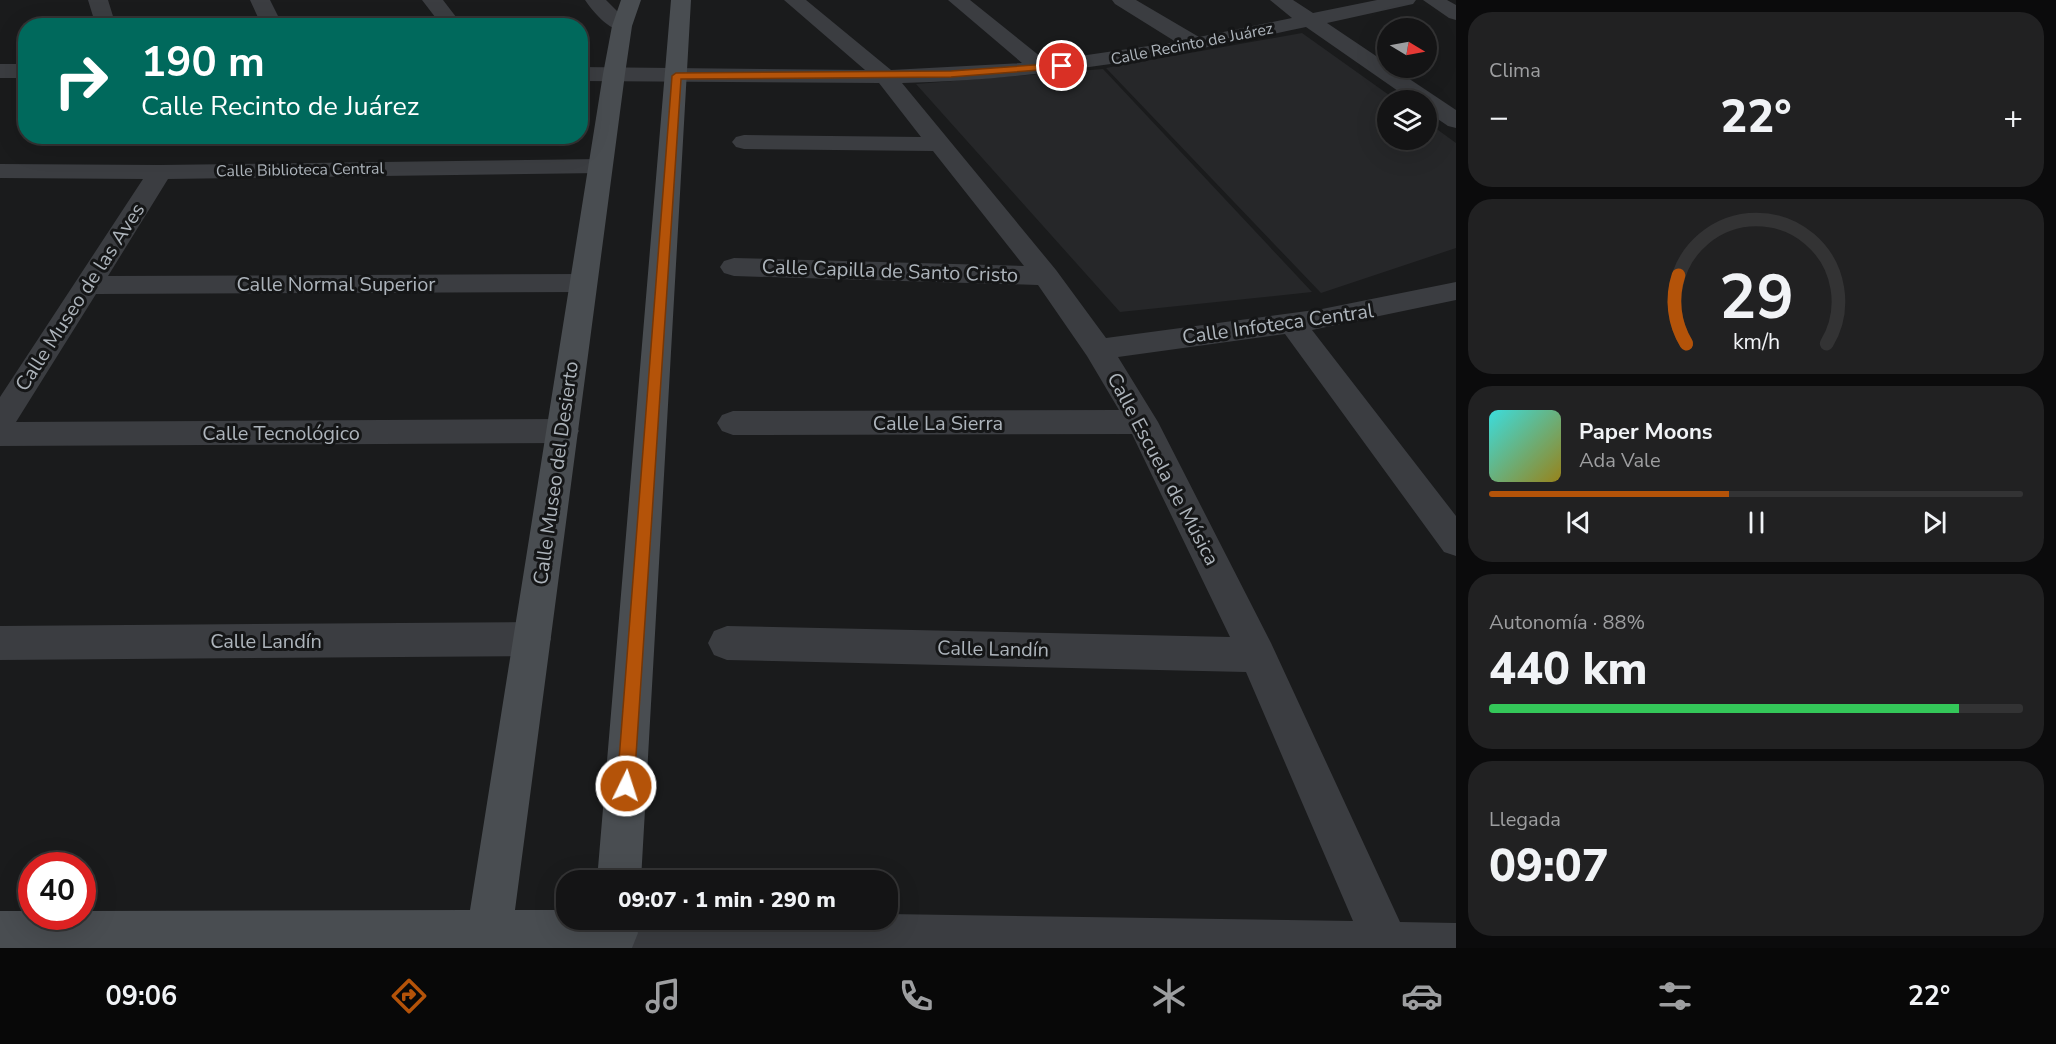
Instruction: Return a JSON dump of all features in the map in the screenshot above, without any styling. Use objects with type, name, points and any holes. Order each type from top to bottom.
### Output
[{"type":"street","points":[[98,0],[104,18]]},
{"type":"street","points":[[260,0],[269,18]]},
{"type":"street","points":[[432,0],[447,18]]},
{"type":"street","points":[[596,0],[622,26]]},
{"type":"street","name":"Calle Museo del Desierto","points":[[488,941],[600,166],[622,26],[631,0]]},
{"type":"street","points":[[620,870],[681,0]]},
{"type":"street","name":"Calle Escuela de Música","points":[[794,0],[885,76],[1046,276],[1098,349],[1142,422],[1258,655],[1387,947]]},
{"type":"street","points":[[958,0],[1041,68]]},
{"type":"street","points":[[1122,0],[1195,44]]},
{"type":"street","points":[[1280,0],[1311,19],[1456,122]]},
{"type":"street","name":"Calle Recinto de Juárez","points":[[588,74],[885,76],[973,74],[1041,68],[1104,62],[1406,0]]},
{"type":"street","points":[[1433,0],[1456,14]]},
{"type":"street","points":[[0,71],[18,71]]},
{"type":"street","points":[[744,142],[941,144]]},
{"type":"street","name":"Calle Biblioteca Central","points":[[0,171],[160,172],[600,166]]},
{"type":"street","name":"Calle Museo de las Aves","points":[[0,422],[160,172]]},
{"type":"street","name":"Calle Capilla de Santo Cristo","points":[[734,267],[1046,276]]},
{"type":"street","name":"Calle Normal Superior","points":[[89,285],[583,283]]},
{"type":"street","name":"Calle Infoteca Central","points":[[1098,349],[1293,325],[1391,307],[1456,291]]},
{"type":"street","points":[[1293,325],[1456,542]]},
{"type":"street","name":"Calle La Sierra","points":[[733,423],[1142,422]]},
{"type":"street","name":"Calle Tecnológico","points":[[0,434],[563,431]]},
{"type":"street","name":"Calle Landín","points":[[0,643],[532,639]]},
{"type":"street","name":"Calle Landín","points":[[727,643],[1258,655]]},
{"type":"street","points":[[0,934],[488,941],[615,934],[1387,947],[1456,946]]},
{"type":"shaded area","points":[[1302,33],[1382,90],[1377,90],[1377,150],[1437,150],[1437,129],[1456,143],[1456,248],[1321,293],[1106,68]]},
{"type":"shaded area","points":[[1103,69],[1312,292],[1120,312],[916,84]]},
{"type":"route","points":[[626,786],[676,76],[973,74],[1062,66]]}]
